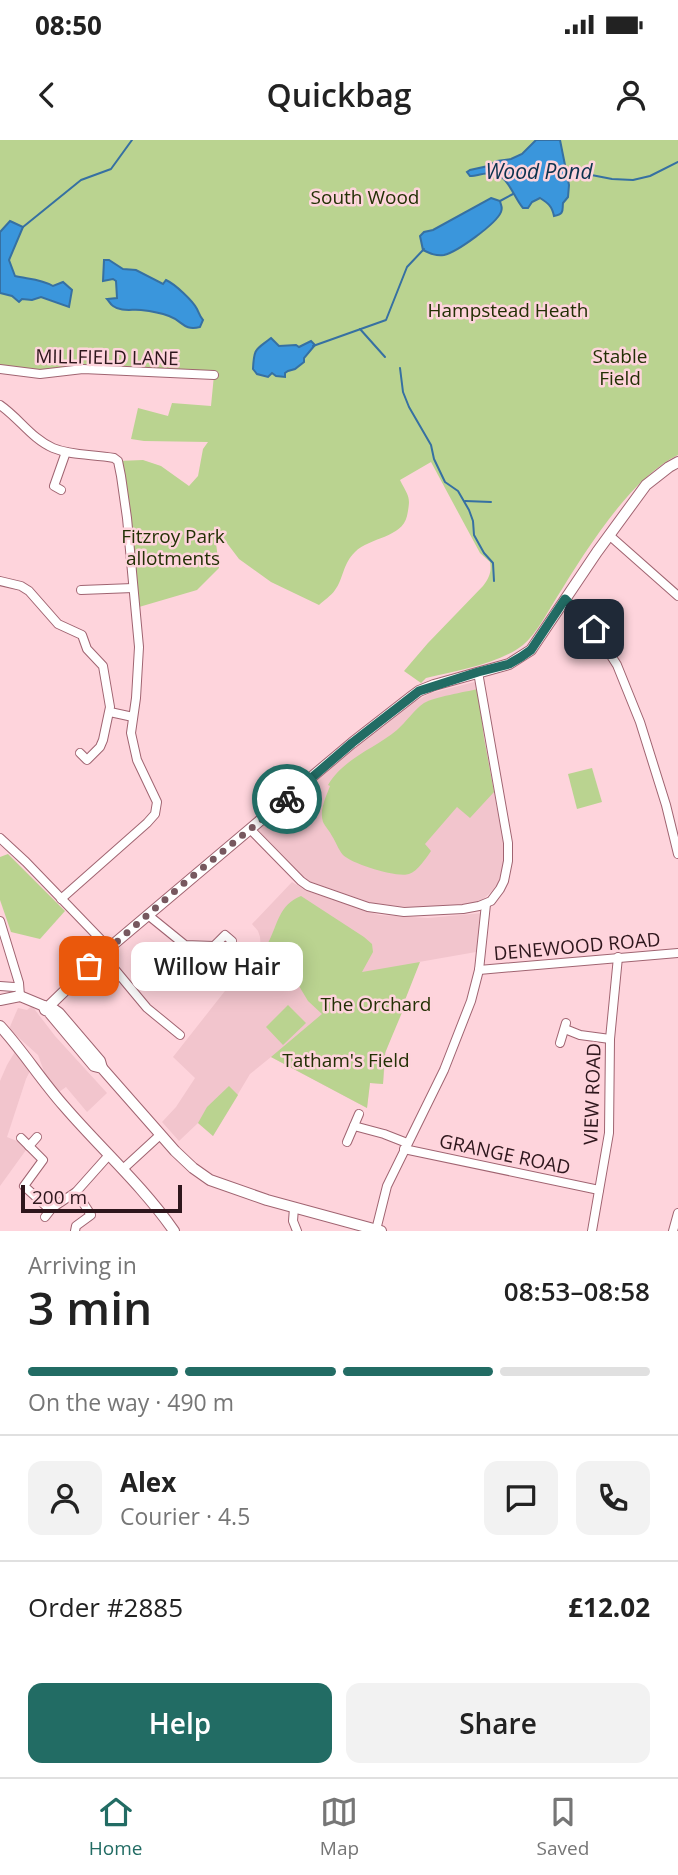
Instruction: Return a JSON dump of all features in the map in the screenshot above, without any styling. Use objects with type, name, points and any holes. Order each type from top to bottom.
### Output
[{"type":"main road","points":[[49,1008],[105,951],[411,696],[435,685],[509,664],[531,650],[646,485],[678,462]]},
{"type":"main road","points":[[0,1000],[17,992],[59,1013],[160,1135],[193,1168],[211,1180],[267,1200],[379,1231]]},
{"type":"main road","points":[[0,1026],[63,1105],[147,1196],[174,1231]]},
{"type":"street","name":"MILLFIELD LANE","points":[[0,369],[40,374],[83,369],[214,375]]},
{"type":"street","points":[[0,405],[50,447],[66,452],[114,458],[118,461],[127,518],[139,648],[131,733],[138,760],[157,802],[155,814],[61,899]]},
{"type":"street","points":[[61,490],[54,486],[66,452]]},
{"type":"street","points":[[609,535],[678,596]]},
{"type":"street","points":[[0,580],[22,586],[58,624],[82,635],[87,649],[103,666],[110,712],[100,747],[87,760],[80,753]]},
{"type":"street","points":[[81,590],[132,588]]},
{"type":"street","points":[[565,599],[594,629],[617,665],[666,805],[678,854]]},
{"type":"street","points":[[250,829],[305,884],[368,908],[417,912],[463,909],[486,904],[495,896],[504,881],[509,843],[478,672]]},
{"type":"street","points":[[110,712],[133,717]]},
{"type":"street","points":[[0,838],[61,899],[105,951],[147,1008],[180,1035]]},
{"type":"street","points":[[379,1231],[387,1186],[451,1053],[471,1001],[479,970],[486,904]]},
{"type":"street","points":[[148,915],[185,945],[214,946]]},
{"type":"street","points":[[0,921],[4,947],[19,983],[17,992],[0,986]]},
{"type":"street","points":[[185,979],[225,935],[232,941]]},
{"type":"street","name":"DENEWOOD ROAD","points":[[479,970],[678,953]]},
{"type":"street","name":"VIEW ROAD","points":[[592,1231],[609,1133],[610,1039],[618,957]]},
{"type":"street","points":[[560,1043],[566,1026],[580,1035],[610,1039]]},
{"type":"street","points":[[347,1142],[359,1114]]},
{"type":"street","name":"GRANGE ROAD","points":[[354,1126],[384,1133],[405,1146],[599,1189]]},
{"type":"street","points":[[123,1169],[160,1135]]},
{"type":"street","points":[[29,1146],[37,1137]]},
{"type":"street","points":[[21,1138],[45,1163],[21,1189],[52,1208]]},
{"type":"street","points":[[45,1217],[52,1208],[76,1192],[109,1155]]},
{"type":"street","points":[[75,1231],[76,1226],[92,1215],[76,1192]]},
{"type":"street","points":[[294,1208],[293,1221],[297,1231]]},
{"type":"street","points":[[673,1231],[678,1213]]},
{"type":"shaded area","points":[[477,683],[504,847],[498,883],[481,901],[416,908],[372,903],[305,880],[258,830],[408,705],[431,693]]},
{"type":"shaded area","points":[[292,882],[307,891],[379,915],[428,918],[482,913],[476,952],[419,962],[386,1051],[383,1084],[370,1083],[367,1108],[271,1057],[250,1074],[213,1136],[198,1123],[179,1141],[162,1122],[176,1107],[195,1078],[173,1057],[247,963],[254,962],[257,958],[261,951],[260,937],[252,924]]},
{"type":"shaded area","points":[[32,1006],[55,1036],[107,1093],[87,1112],[66,1087],[59,1092],[45,1074],[38,1055],[9,1029],[18,1008],[27,1010]]},
{"type":"shaded area","points":[[16,1050],[31,1069],[7,1137],[17,1141],[26,1150],[0,1186],[0,1081]]},
{"type":"green space","name":"Hampstead Heath","points":[[0,140],[678,140],[678,455],[660,466],[626,498],[581,559],[537,629],[523,645],[489,662],[426,678],[421,683],[404,671],[483,586],[491,569],[490,562],[480,553],[431,462],[400,480],[409,501],[404,523],[399,529],[355,552],[335,590],[319,605],[271,582],[239,559],[214,526],[219,568],[197,590],[139,607],[118,461],[143,460],[161,466],[189,486],[198,476],[203,449],[208,442],[131,439],[138,408],[168,416],[172,403],[211,406],[214,375],[153,372],[40,374],[0,369]]},
{"type":"green space","points":[[478,689],[494,792],[470,818],[457,807],[425,844],[431,851],[427,857],[409,874],[395,874],[348,859],[343,855],[322,817],[330,786],[328,785],[342,768],[397,730],[424,703]]},
{"type":"green space","points":[[592,768],[602,802],[577,809],[568,774]]},
{"type":"green space","points":[[8,854],[65,911],[40,939],[11,932],[0,900],[0,857]]},
{"type":"green space","points":[[301,896],[372,944],[373,952],[362,972],[420,962],[385,1053],[383,1084],[370,1083],[367,1108],[271,1057],[322,1014],[308,1001],[299,986],[267,972],[256,960],[269,941],[284,909]]},
{"type":"green space","points":[[288,1005],[306,1023],[283,1045],[266,1027]]},
{"type":"green space","points":[[229,1086],[238,1095],[213,1136],[198,1123],[207,1107]]},
{"type":"water","name":"Wood Pond","points":[[536,140],[560,140],[569,185],[568,197],[558,215],[554,216],[549,205],[540,198],[528,208],[523,208],[507,182],[498,175],[490,173],[470,176],[467,172],[522,154]]},
{"type":"water","points":[[491,198],[500,201],[501,212],[476,237],[444,255],[423,250],[420,236],[424,232],[433,230]]},
{"type":"water","points":[[10,221],[23,227],[9,260],[15,276],[53,286],[63,282],[72,290],[69,307],[41,297],[22,299],[19,302],[12,296],[0,293],[0,232]]},
{"type":"water","points":[[104,260],[109,260],[123,269],[136,270],[163,284],[166,280],[170,282],[195,306],[203,320],[200,327],[186,327],[174,318],[159,313],[123,310],[113,306],[107,299],[117,298],[116,281],[103,281]]},
{"type":"water","points":[[271,338],[279,346],[299,347],[311,341],[315,345],[304,358],[304,362],[285,373],[285,377],[272,373],[268,377],[257,374],[253,369],[253,362],[257,350]]},
{"type":"waterway","points":[[23,227],[81,180],[111,169],[132,140]]},
{"type":"waterway","points":[[564,173],[576,172],[633,180],[650,176],[678,162]]},
{"type":"waterway","points":[[500,201],[513,194]]},
{"type":"waterway","points":[[313,346],[386,320],[407,267],[424,249]]},
{"type":"waterway","points":[[360,329],[385,357]]},
{"type":"waterway","points":[[400,368],[403,392],[409,407],[431,445],[434,459],[445,482],[458,491],[469,510],[474,535],[493,563],[494,581]]},
{"type":"waterway","points":[[465,501],[491,502]]},
{"type":"way so far","points":[[89,966],[287,799]]},
{"type":"place","name":"Willow Hair","points":[[89,966]]},
{"type":"route","points":[[287,799],[352,743],[419,691],[509,664],[531,650],[565,599],[594,629]]},
{"type":"park label","name":"South Wood","points":[[365,197]]},
{"type":"park label","name":"Stable Field","points":[[620,367]]},
{"type":"park label","name":"Fitzroy Park allotments","points":[[173,547]]},
{"type":"park label","name":"The Orchard","points":[[376,1004]]},
{"type":"park label","name":"Tatham's Field","points":[[346,1060]]}]
